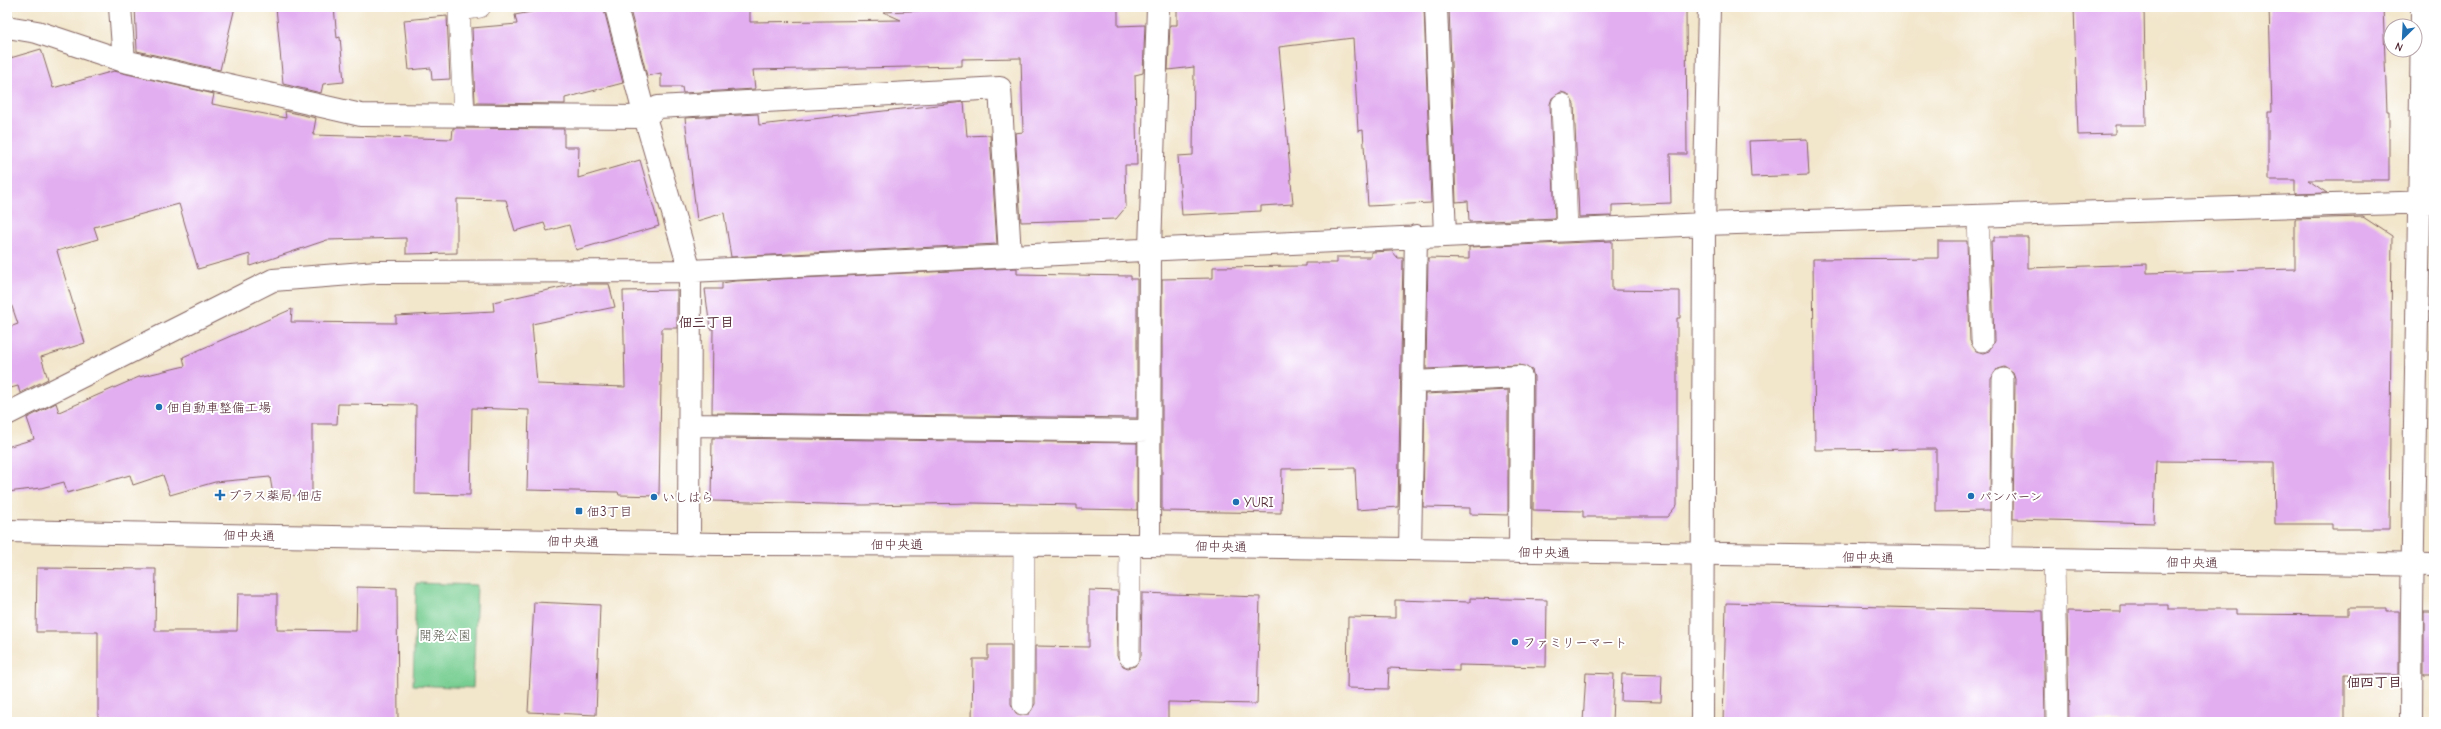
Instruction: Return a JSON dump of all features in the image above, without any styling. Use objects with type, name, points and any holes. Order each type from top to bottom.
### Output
[{"type":"street","points":[[120,7],[124,61]]},
{"type":"street","points":[[616,7],[645,117],[690,271],[689,544]]},
{"type":"street","points":[[1139,545],[1149,431],[1150,248],[1158,7]]},
{"type":"street","points":[[1436,7],[1445,235]]},
{"type":"street","points":[[1702,722],[1704,554],[1704,224],[1709,7]]},
{"type":"street","points":[[2411,722],[2411,565],[2427,202],[2422,7]]},
{"type":"street","points":[[7,27],[37,32],[124,61],[361,115],[645,117],[658,106],[1000,88],[1010,255]]},
{"type":"street","points":[[7,414],[273,280],[377,272],[690,271],[1150,248],[1704,224],[2427,202]]},
{"type":"street","points":[[1410,549],[1416,236]]},
{"type":"street","points":[[1413,382],[1521,377],[1520,551]]},
{"type":"street","points":[[690,425],[1149,431]]},
{"type":"street","name":"佃中央通","points":[[7,530],[689,544],[1139,545],[2434,565]]},
{"type":"lane","points":[[464,116],[459,10],[480,7]]},
{"type":"lane","points":[[1562,104],[1567,230]]},
{"type":"lane","points":[[1978,216],[1982,341]]},
{"type":"lane","points":[[2002,559],[2003,379]]},
{"type":"lane","points":[[1023,704],[1024,544]]},
{"type":"lane","points":[[1129,656],[1139,545]]},
{"type":"lane","points":[[2054,560],[2058,722]]},
{"type":"green space","name":"開発公園","points":[[416,583],[477,585],[473,688],[413,685]]},
{"type":"building","points":[[135,7],[235,7],[220,70],[137,51]]},
{"type":"building","points":[[276,7],[334,7],[337,38],[340,37],[344,82],[323,84],[321,93],[283,84]]},
{"type":"building","points":[[535,7],[594,7],[595,11],[604,10],[623,83],[565,98],[565,104],[475,103],[472,28],[517,24],[515,15],[536,11]]},
{"type":"building","points":[[1012,7],[1118,7],[1118,26],[1145,25],[1143,73],[1135,75],[1137,165],[1125,165],[1126,207],[1116,219],[1021,222],[1015,133],[1023,132],[1021,58],[962,59],[962,66],[753,70],[755,89],[683,93],[682,87],[661,87],[661,73],[647,76],[630,10],[750,10],[750,22],[901,20],[883,12]]},
{"type":"building","points":[[1177,7],[1424,7],[1431,203],[1368,206],[1363,130],[1358,131],[1353,38],[1279,47],[1293,204],[1261,206],[1261,211],[1182,215],[1178,156],[1193,155],[1194,67],[1168,70],[1170,25],[1177,25]]},
{"type":"building","points":[[1449,7],[1686,7],[1687,154],[1670,154],[1671,203],[1612,205],[1612,216],[1579,217],[1574,104],[1568,94],[1561,92],[1552,98],[1550,104],[1555,218],[1469,222],[1468,201],[1456,202]]},
{"type":"building","points":[[2074,7],[2144,7],[2146,125],[2115,125],[2115,134],[2078,135]]},
{"type":"building","points":[[2269,7],[2383,7],[2383,58],[2385,58],[2387,111],[2389,111],[2389,180],[2308,180],[2327,193],[2295,194],[2295,180],[2268,180],[2268,112],[2272,112]]},
{"type":"building","points":[[447,16],[450,79],[432,80],[431,68],[409,70],[404,20]]},
{"type":"building","points":[[41,49],[53,88],[114,71],[214,94],[212,104],[286,118],[285,111],[316,118],[313,135],[452,139],[453,128],[564,129],[564,147],[579,147],[578,178],[640,160],[659,226],[576,250],[569,225],[547,231],[544,223],[515,231],[506,200],[457,199],[457,253],[406,254],[406,238],[327,240],[250,266],[250,254],[198,269],[179,204],[94,227],[98,239],[57,251],[85,343],[41,357],[48,379],[20,393],[18,386],[7,389],[7,328],[18,324],[7,292],[7,59]]},
{"type":"building","points":[[964,102],[967,136],[990,135],[997,244],[731,257],[724,213],[697,221],[685,118],[758,114],[759,125]]},
{"type":"building","points":[[1807,139],[1809,175],[1751,177],[1749,141]]},
{"type":"building","points":[[2363,217],[2392,236],[2389,529],[2332,529],[2332,524],[2275,524],[2274,462],[2156,461],[2154,523],[2013,519],[2015,379],[2013,373],[2004,367],[1997,369],[1991,379],[1990,511],[1936,512],[1936,449],[1815,450],[1813,259],[1938,258],[1938,241],[1967,241],[1970,341],[1976,351],[1983,353],[1989,351],[1994,341],[1991,241],[1994,241],[1994,237],[2028,237],[2028,268],[2147,264],[2147,273],[2295,269],[2295,219]]},
{"type":"building","points":[[1612,241],[1612,290],[1680,291],[1680,318],[1677,318],[1677,505],[1667,517],[1583,517],[1583,511],[1533,510],[1534,377],[1532,370],[1520,365],[1426,369],[1428,258],[1469,259],[1469,247]]},
{"type":"building","points":[[1392,251],[1398,258],[1403,258],[1398,507],[1357,510],[1355,468],[1282,469],[1281,513],[1162,511],[1162,279],[1213,278],[1213,267],[1305,266],[1305,263],[1337,263],[1337,257],[1371,257],[1371,252]]},
{"type":"building","points":[[1017,268],[1017,274],[1131,276],[1131,279],[1137,279],[1137,418],[712,413],[713,329],[710,329],[705,289],[722,289],[722,283],[735,281]]},
{"type":"building","points":[[576,284],[609,284],[615,307],[532,324],[537,384],[625,387],[623,291],[677,290],[677,328],[662,328],[659,496],[619,495],[618,492],[527,490],[529,410],[472,408],[470,495],[415,494],[416,405],[338,404],[337,424],[312,424],[312,496],[273,495],[270,477],[215,482],[170,495],[163,475],[133,485],[130,475],[67,493],[64,482],[41,488],[7,492],[7,447],[34,439],[27,418],[56,403],[59,412],[139,377],[185,366],[183,357],[292,309],[291,322],[396,323],[396,316],[494,311],[493,302]]},
{"type":"building","points":[[1508,390],[1508,515],[1470,514],[1470,508],[1423,507],[1425,394]]},
{"type":"building","points":[[712,438],[1137,443],[1137,510],[1077,509],[1077,505],[972,503],[863,505],[711,501]]},
{"type":"building","points":[[37,568],[156,569],[155,631],[237,631],[238,594],[277,594],[277,630],[356,631],[357,587],[397,588],[398,722],[98,722],[98,632],[36,632]]},
{"type":"building","points":[[1089,590],[1118,591],[1117,656],[1123,666],[1128,668],[1135,666],[1141,656],[1142,593],[1260,597],[1257,704],[1168,702],[1168,720],[972,722],[973,659],[988,659],[988,645],[1011,645],[1011,704],[1017,715],[1029,714],[1035,704],[1035,646],[1089,647]]},
{"type":"building","points":[[1470,598],[1547,600],[1546,667],[1459,665],[1459,671],[1389,668],[1388,689],[1347,688],[1348,617],[1395,618],[1395,600],[1470,602]]},
{"type":"building","points":[[534,602],[600,605],[596,715],[528,712]]},
{"type":"building","points":[[1726,603],[2043,611],[2045,722],[1723,722]]},
{"type":"building","points":[[2121,605],[2168,605],[2168,609],[2236,609],[2236,614],[2348,615],[2348,608],[2387,608],[2387,611],[2399,611],[2399,675],[2344,674],[2344,722],[2069,722],[2067,611],[2121,612]]},
{"type":"building","points":[[2424,612],[2434,612],[2434,675],[2424,675]]},
{"type":"building","points":[[1586,673],[1614,674],[1612,722],[1583,722]]},
{"type":"building","points":[[1622,674],[1662,675],[1661,702],[1621,701]]},
{"type":"place","name":"佃自動車整備工場","points":[[159,407]]},
{"type":"place","name":"プラス薬局 佃店","points":[[220,495]]},
{"type":"place","name":"パンバーン","points":[[1971,496]]},
{"type":"place","name":"いしはら","points":[[654,497]]},
{"type":"place","name":"YURI","points":[[1236,502]]},
{"type":"place","name":"佃3丁目","points":[[579,511]]},
{"type":"place","name":"ファミリーマート","points":[[1515,642]]},
{"type":"district","name":"佃三丁目","points":[[706,322]]},
{"type":"district","name":"佃四丁目","points":[[2374,682]]}]
